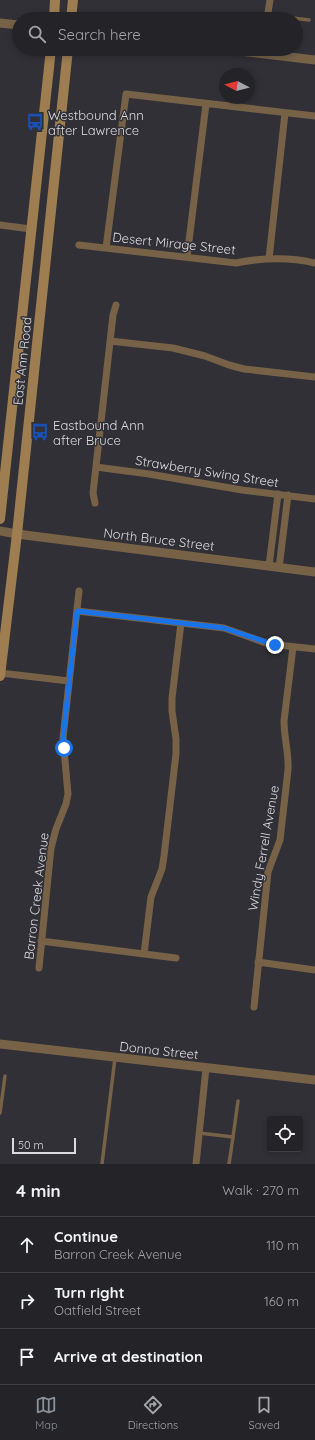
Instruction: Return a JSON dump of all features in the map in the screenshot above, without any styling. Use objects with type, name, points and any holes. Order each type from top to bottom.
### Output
[{"type":"main road","points":[[54,12],[55,0]]},
{"type":"main road","points":[[72,12],[73,0]]},
{"type":"main road","name":"East Ann Road","points":[[0,519],[50,56]]},
{"type":"main road","name":"East Ann Road","points":[[0,676],[17,534],[67,56]]},
{"type":"street","points":[[269,12],[270,0]]},
{"type":"street","points":[[0,23],[12,24]]},
{"type":"street","points":[[292,56],[315,60]]},
{"type":"street","points":[[106,248],[126,94],[315,116]]},
{"type":"street","points":[[187,257],[206,104]]},
{"type":"street","points":[[269,259],[285,113]]},
{"type":"street","points":[[0,225],[31,229]]},
{"type":"street","name":"Desert Mirage Street","points":[[78,245],[236,263],[250,260],[269,259],[315,264]]},
{"type":"street","points":[[96,503],[93,493],[112,315],[116,305]]},
{"type":"street","points":[[110,341],[173,348],[205,356],[244,369],[315,377]]},
{"type":"street","name":"Strawberry Swing Street","points":[[96,467],[149,474],[242,490],[315,499]]},
{"type":"street","points":[[270,566],[278,494]]},
{"type":"street","points":[[279,568],[288,495]]},
{"type":"street","name":"North Bruce Street","points":[[0,531],[315,572]]},
{"type":"street","name":"Barron Creek Avenue","points":[[39,968],[51,848],[68,794],[68,780],[63,738],[79,591]]},
{"type":"street","points":[[77,611],[224,628],[269,644],[315,649]]},
{"type":"street","points":[[144,954],[151,897],[162,869],[176,754],[172,698],[181,623]]},
{"type":"street","name":"Windy Ferrell Avenue","points":[[254,1007],[268,872],[280,840],[288,770],[289,760],[284,733],[284,721],[293,647]]},
{"type":"street","points":[[0,673],[69,681]]},
{"type":"street","points":[[42,941],[176,958]]},
{"type":"street","points":[[258,962],[315,970]]},
{"type":"street","name":"Donna Street","points":[[0,1044],[315,1080]]},
{"type":"street","points":[[196,1164],[206,1068]]},
{"type":"lane","points":[[303,20],[309,20]]},
{"type":"lane","points":[[275,520],[284,522]]},
{"type":"lane","points":[[102,1164],[115,1058]]},
{"type":"lane","points":[[0,1113],[5,1076]]},
{"type":"lane","points":[[230,1164],[238,1101]]},
{"type":"lane","points":[[199,1133],[233,1137]]},
{"type":"place","name":"Westbound Ann after Lawrence","points":[[35,122]]},
{"type":"place","name":"Eastbound Ann after Bruce","points":[[40,432]]},
{"type":"route","points":[[64,748],[63,738],[77,611],[224,628],[275,645]]}]
